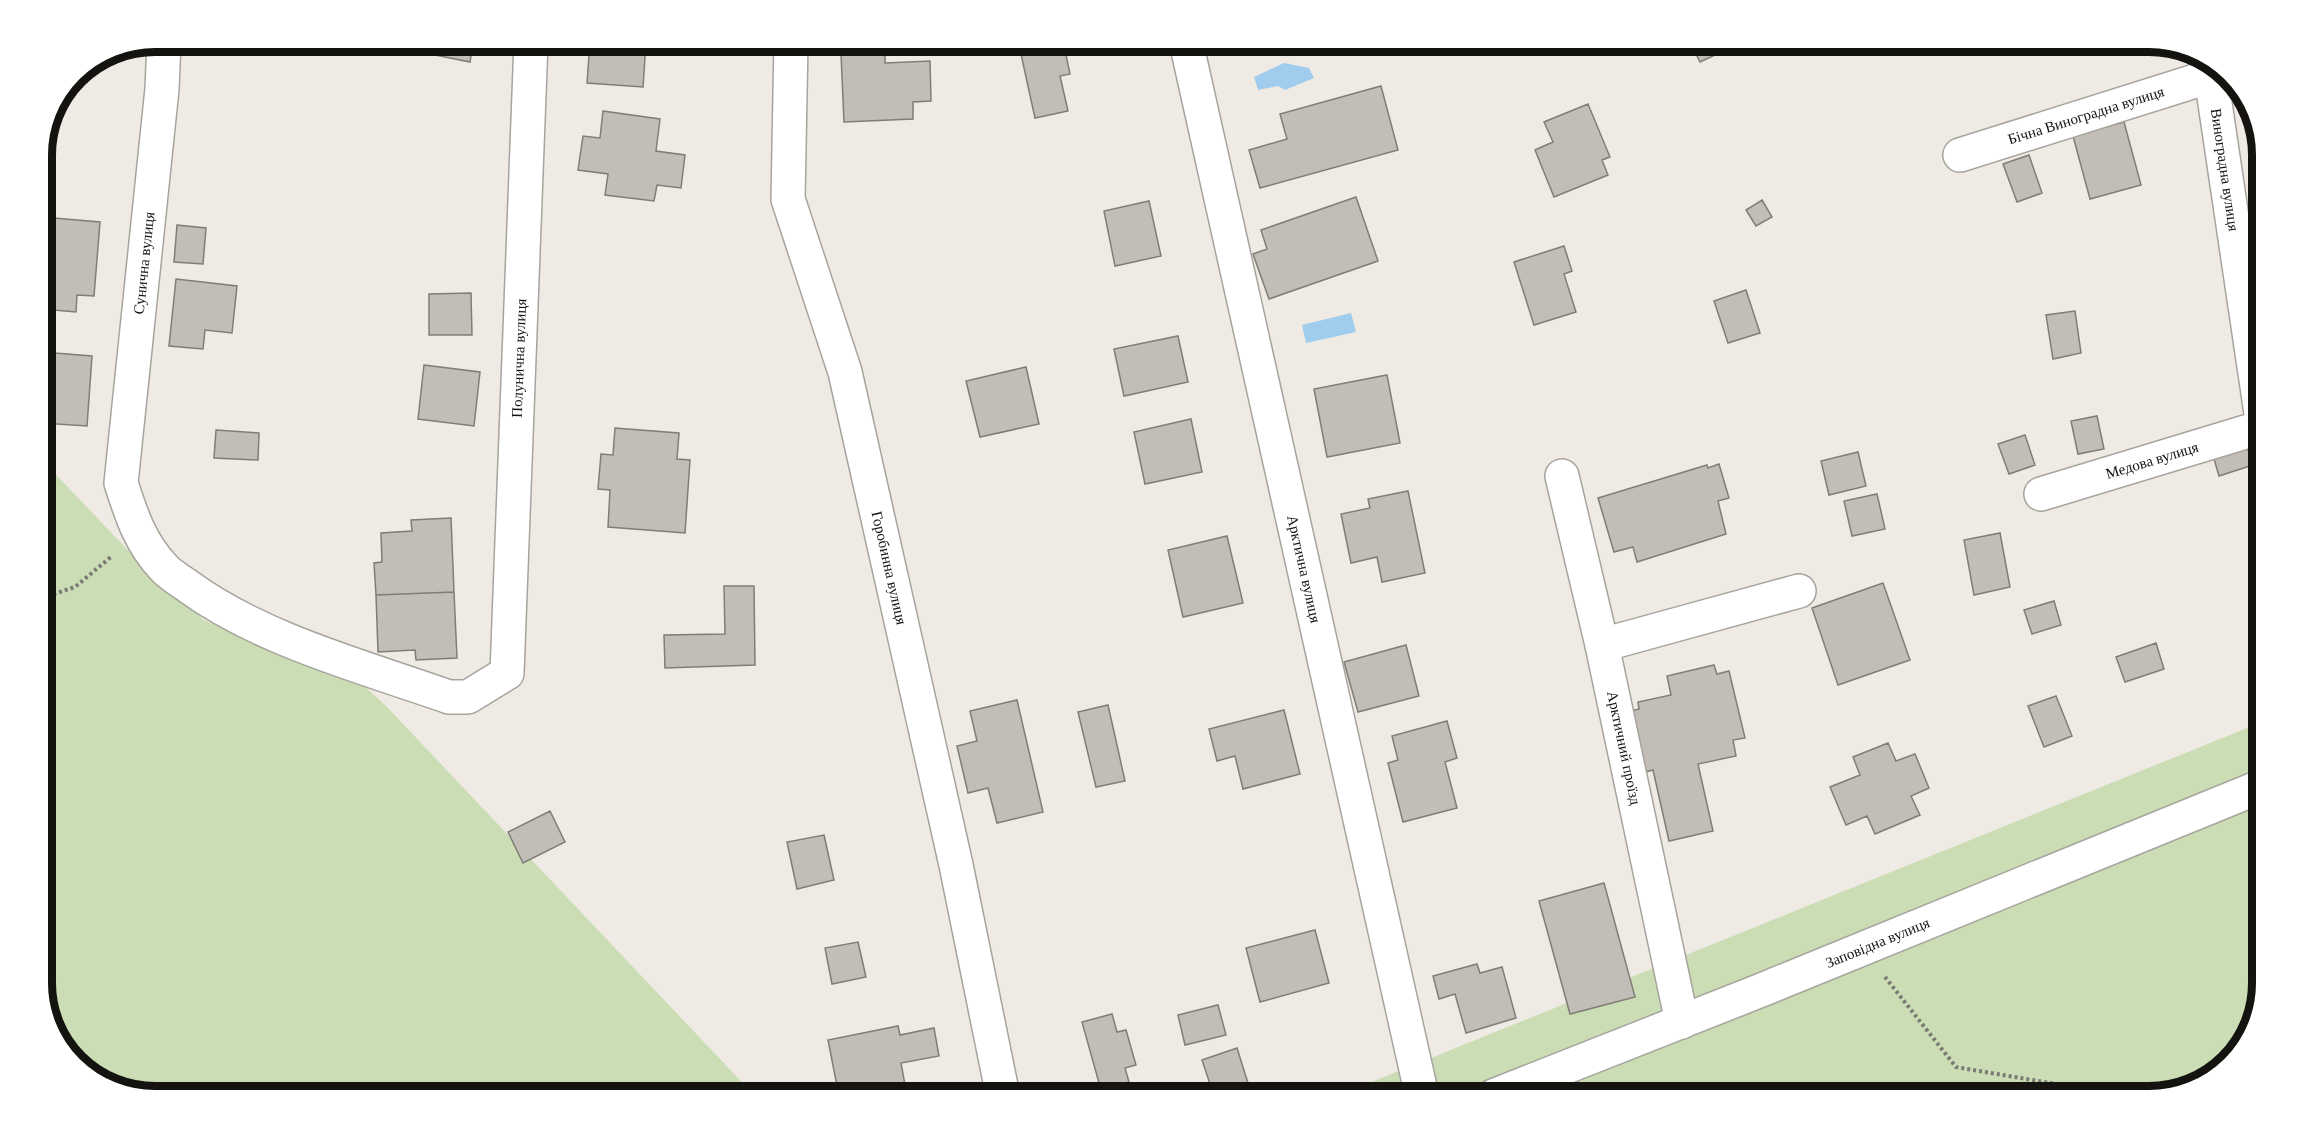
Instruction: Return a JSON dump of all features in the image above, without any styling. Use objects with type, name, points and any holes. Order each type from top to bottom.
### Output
[{"type":"street","name":"Сунична вулиця","points":[[138,534],[121,483],[162,89],[164,52]]},
{"type":"street","name":"Полунична вулиця","points":[[138,534],[164,569],[208,601],[252,623],[320,651],[449,697],[468,697],[507,673],[531,52]]},
{"type":"street","name":"Горобинна вулиця","points":[[791,52],[788,199],[845,372],[956,865],[1001,1086]]},
{"type":"street","name":"Арктична вулиця","points":[[1188,52],[1420,1086]]},
{"type":"street","name":"Бічна Виноградна вулиця","points":[[1960,155],[2206,70]]},
{"type":"street","name":"Виноградна вулиця","points":[[2211,74],[2251,347]]},
{"type":"street","name":"Медова вулиця","points":[[2041,494],[2251,430]]},
{"type":"street","name":"Арктичний проїзд","points":[[1562,476],[1602,645],[1682,1022]]},
{"type":"street","points":[[1602,645],[1799,591]]},
{"type":"street","name":"Заповідна вулиця","points":[[1519,1086],[1682,1022],[2252,790]]},
{"type":"path","points":[[53,594],[75,587],[138,534]]},
{"type":"path","points":[[1862,949],[1956,1067],[2067,1086]]},
{"type":"green space","points":[[53,472],[143,566],[204,620],[256,643],[349,672],[386,706],[746,1086],[156,1086],[129,1082],[110,1075],[98,1068],[78,1050],[63,1028],[54,1002],[53,989]]},
{"type":"green space","points":[[2252,726],[2251,996],[2241,1028],[2234,1040],[2211,1064],[2188,1078],[2148,1086],[1362,1086]]},
{"type":"water","points":[[1284,63],[1309,68],[1314,78],[1285,90],[1278,86],[1258,90],[1254,77]]},
{"type":"water","points":[[1351,313],[1356,332],[1306,343],[1302,325]]},
{"type":"building","points":[[420,52],[472,52],[470,62]]},
{"type":"building","points":[[589,52],[645,52],[643,87],[587,83]]},
{"type":"building","points":[[885,52],[885,63],[930,61],[931,101],[913,102],[913,119],[844,122],[841,54]]},
{"type":"building","points":[[1021,52],[1079,52],[1066,55],[1070,74],[1060,76],[1068,111],[1035,118]]},
{"type":"building","points":[[1695,52],[1722,52],[1700,62]]},
{"type":"building","points":[[1381,86],[1398,150],[1260,188],[1249,150],[1287,139],[1280,114]]},
{"type":"building","points":[[1588,104],[1610,157],[1602,160],[1608,175],[1554,197],[1535,150],[1553,142],[1544,122]]},
{"type":"building","points":[[603,111],[660,119],[656,151],[685,155],[681,188],[657,185],[654,201],[605,195],[608,174],[578,170],[583,136],[600,138]]},
{"type":"building","points":[[2124,122],[2141,185],[2090,199],[2073,136]]},
{"type":"building","points":[[2029,155],[2042,193],[2017,202],[2003,164]]},
{"type":"building","points":[[1356,197],[1378,261],[1269,299],[1253,254],[1267,249],[1261,230]]},
{"type":"building","points":[[1762,200],[1772,217],[1756,226],[1746,210]]},
{"type":"building","points":[[1149,201],[1161,256],[1115,266],[1104,211]]},
{"type":"building","points":[[53,218],[100,222],[94,296],[77,295],[76,312],[53,310]]},
{"type":"building","points":[[177,225],[206,228],[203,264],[174,262]]},
{"type":"building","points":[[1564,246],[1572,271],[1564,274],[1576,312],[1534,325],[1514,262]]},
{"type":"building","points":[[176,279],[237,286],[232,333],[205,330],[203,349],[169,346]]},
{"type":"building","points":[[1746,290],[1760,333],[1728,343],[1714,301]]},
{"type":"building","points":[[471,293],[472,335],[429,335],[429,294]]},
{"type":"building","points":[[2075,311],[2081,353],[2053,359],[2046,315]]},
{"type":"building","points":[[1178,336],[1188,382],[1124,396],[1114,349]]},
{"type":"building","points":[[53,353],[92,356],[87,426],[53,424]]},
{"type":"building","points":[[424,365],[480,372],[474,426],[418,419]]},
{"type":"building","points":[[1026,367],[1039,424],[980,437],[966,381]]},
{"type":"building","points":[[1387,375],[1400,443],[1327,457],[1314,389]]},
{"type":"building","points":[[2097,416],[2104,449],[2078,454],[2071,421]]},
{"type":"building","points":[[1191,419],[1202,472],[1145,484],[1134,432]]},
{"type":"building","points":[[615,428],[679,433],[677,459],[690,460],[685,533],[608,527],[610,490],[598,489],[601,454],[613,455]]},
{"type":"building","points":[[216,430],[259,433],[258,460],[214,458]]},
{"type":"building","points":[[2025,435],[2035,465],[2009,474],[1998,444]]},
{"type":"building","points":[[2245,441],[2251,466],[2219,476],[2212,452]]},
{"type":"building","points":[[1858,452],[1866,486],[1829,495],[1821,461]]},
{"type":"building","points":[[1719,464],[1729,498],[1718,501],[1726,534],[1637,562],[1633,547],[1614,552],[1598,498],[1707,465],[1708,468]]},
{"type":"building","points":[[1408,491],[1425,573],[1382,582],[1377,557],[1351,563],[1341,514],[1370,508],[1368,499]]},
{"type":"building","points":[[1877,494],[1885,529],[1852,536],[1844,501]]},
{"type":"building","points":[[451,518],[454,592],[376,595],[374,563],[382,562],[381,533],[412,531],[411,520]]},
{"type":"building","points":[[2000,533],[2010,587],[1974,595],[1964,540]]},
{"type":"building","points":[[1227,536],[1243,603],[1183,617],[1168,550]]},
{"type":"building","points":[[1883,583],[1910,660],[1838,685],[1812,608]]},
{"type":"building","points":[[724,586],[754,586],[755,665],[665,668],[664,635],[725,634]]},
{"type":"building","points":[[454,592],[457,658],[416,660],[415,650],[378,652],[376,595]]},
{"type":"building","points":[[2054,601],[2061,625],[2032,634],[2024,610]]},
{"type":"building","points":[[2156,643],[2164,669],[2125,682],[2116,657]]},
{"type":"building","points":[[1406,645],[1419,696],[1358,712],[1344,662]]},
{"type":"building","points":[[1714,665],[1717,674],[1729,671],[1745,738],[1733,740],[1736,756],[1698,764],[1713,831],[1669,841],[1653,770],[1642,773],[1628,712],[1639,709],[1638,702],[1671,695],[1667,676]]},
{"type":"building","points":[[2056,696],[2072,736],[2044,747],[2028,706]]},
{"type":"building","points":[[1017,700],[1043,812],[997,823],[988,788],[968,793],[957,746],[977,741],[970,711]]},
{"type":"building","points":[[1108,705],[1125,781],[1096,787],[1078,712]]},
{"type":"building","points":[[1284,710],[1300,774],[1243,789],[1235,756],[1217,761],[1209,729]]},
{"type":"building","points":[[1447,721],[1457,758],[1445,762],[1457,808],[1403,822],[1388,763],[1398,760],[1392,736]]},
{"type":"building","points":[[1888,743],[1896,761],[1915,754],[1929,788],[1911,796],[1920,815],[1875,834],[1867,816],[1846,825],[1830,787],[1860,775],[1853,757]]},
{"type":"building","points":[[550,811],[565,842],[523,863],[508,832]]},
{"type":"building","points":[[824,835],[834,880],[797,889],[787,842]]},
{"type":"building","points":[[1604,883],[1635,997],[1570,1014],[1539,901]]},
{"type":"building","points":[[1315,930],[1329,983],[1260,1002],[1246,948]]},
{"type":"building","points":[[858,942],[866,977],[832,984],[825,948]]},
{"type":"building","points":[[1477,964],[1480,973],[1502,967],[1516,1018],[1466,1033],[1455,994],[1439,999],[1433,976]]},
{"type":"building","points":[[1218,1005],[1226,1035],[1185,1045],[1178,1015]]},
{"type":"building","points":[[1112,1014],[1117,1032],[1126,1030],[1136,1065],[1125,1068],[1129,1082],[1115,1086],[1100,1086],[1082,1022]]},
{"type":"building","points":[[898,1026],[900,1035],[934,1028],[939,1056],[901,1063],[905,1086],[837,1086],[828,1040]]},
{"type":"building","points":[[1237,1048],[1248,1083],[1238,1086],[1211,1086],[1202,1060]]}]
